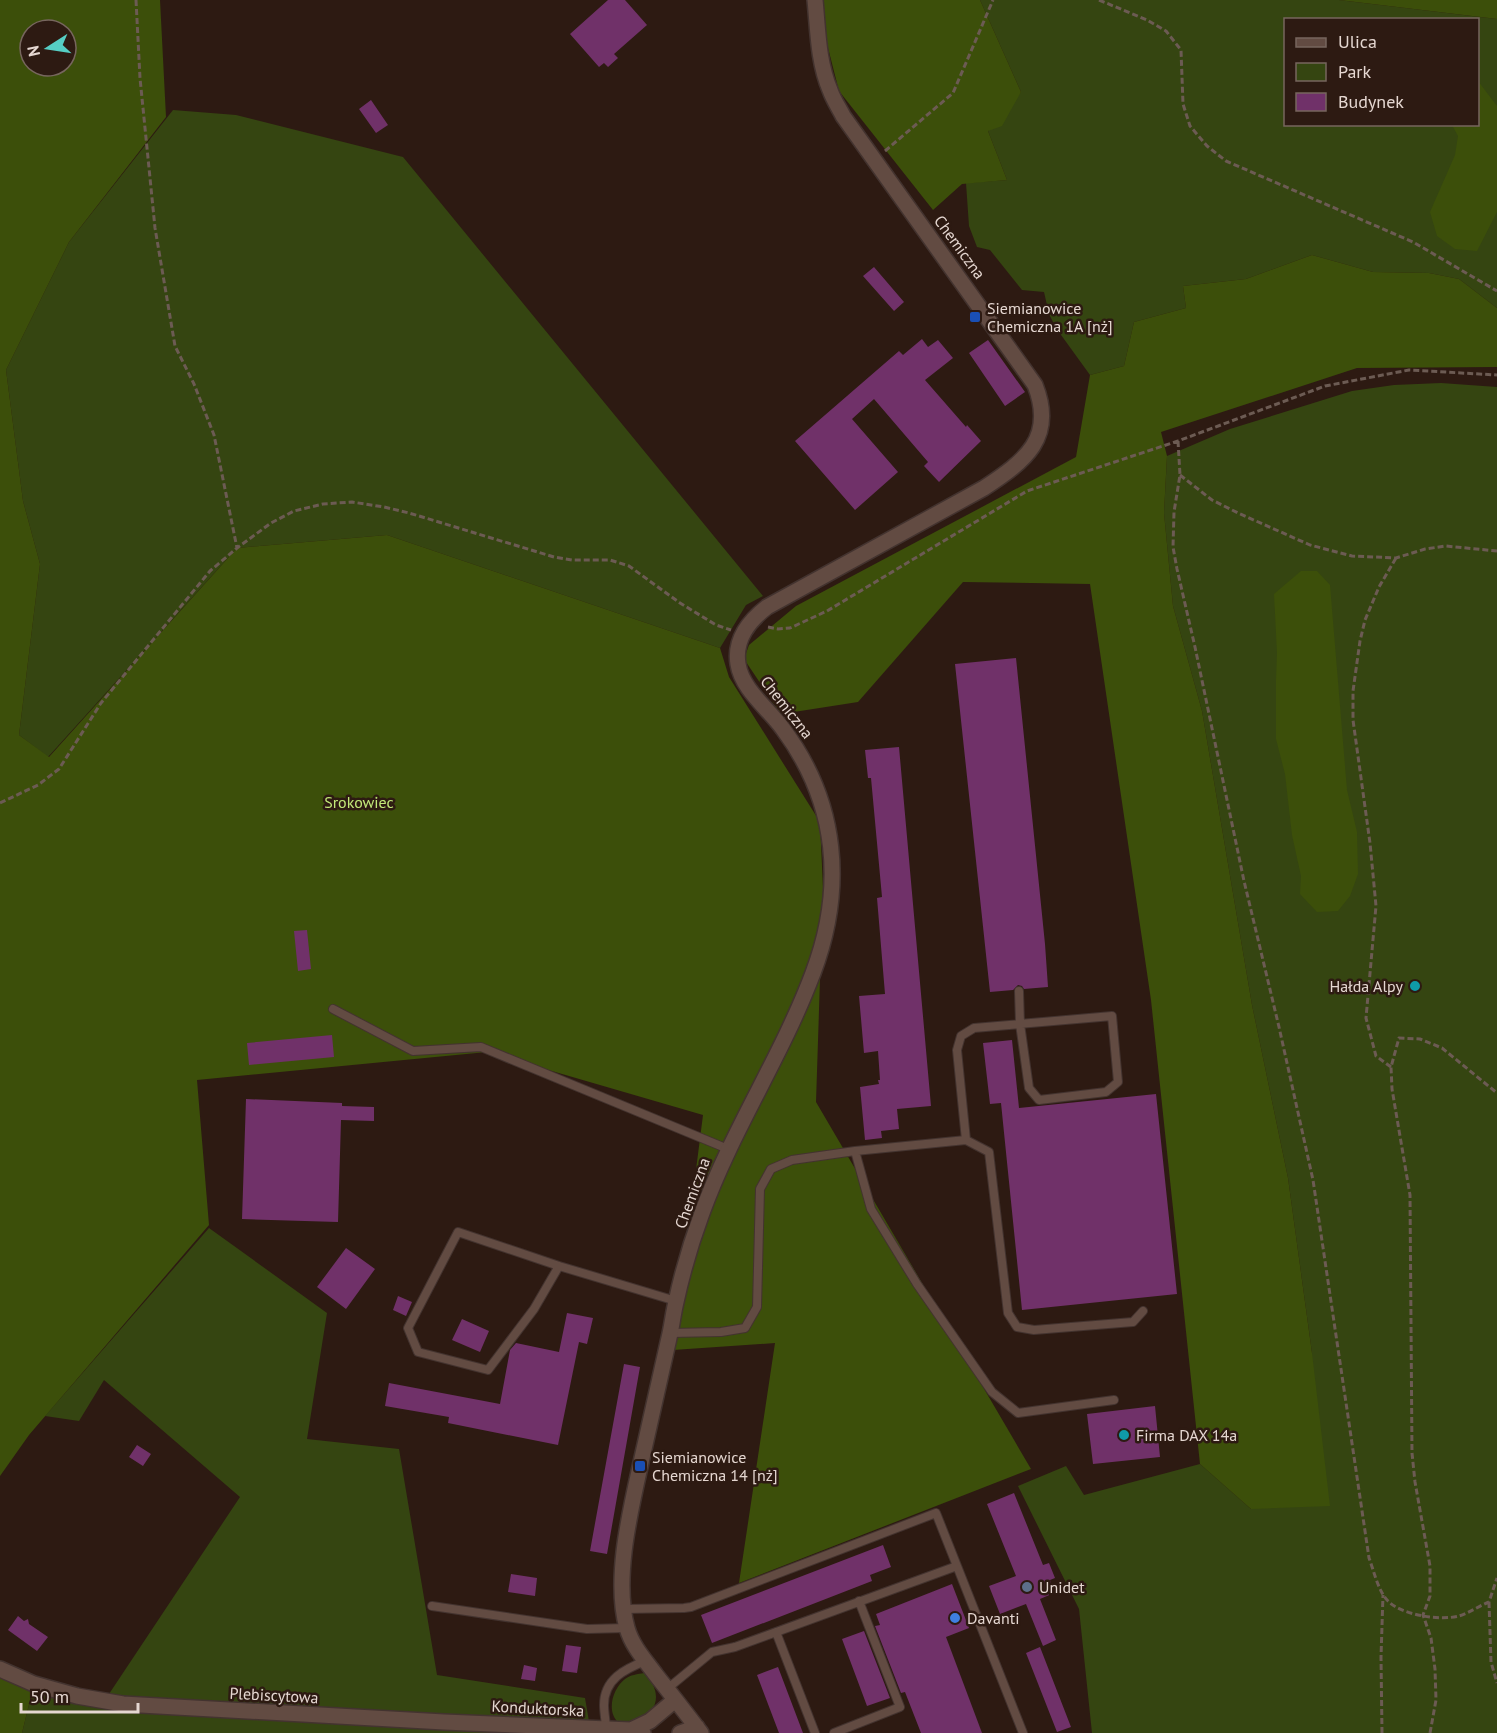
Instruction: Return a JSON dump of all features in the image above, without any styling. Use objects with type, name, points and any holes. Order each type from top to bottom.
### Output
[{"type":"street","name":"Chemiczna","points":[[627,1628],[622,1600],[621,1569],[640,1466],[676,1301],[702,1214],[728,1149],[784,1041],[817,964],[833,888],[832,853],[827,820],[814,781],[794,744],[741,676],[738,655],[742,633],[767,607],[1009,472],[1029,453],[1040,432],[1043,416],[1040,397],[1035,385],[843,116],[830,90],[819,47],[815,0]]},
{"type":"street","points":[[627,1628],[631,1640],[645,1661],[699,1730],[680,1733]]},
{"type":"street","name":"Plebiscytowa","points":[[0,1669],[34,1684],[77,1696],[123,1704],[444,1722]]},
{"type":"street","name":"Konduktorska","points":[[444,1722],[637,1732],[650,1721],[671,1694]]},
{"type":"lane","points":[[966,1140],[957,1050],[961,1036],[974,1028],[1020,1024],[1112,1016],[1118,1082],[1106,1092],[1040,1100],[1029,1089],[1020,1024],[1019,991]]},
{"type":"lane","points":[[333,1009],[413,1051],[481,1047],[728,1149]]},
{"type":"lane","points":[[670,1333],[721,1332],[745,1328],[757,1307],[760,1190],[771,1168],[792,1160],[966,1140],[988,1152],[1008,1313],[1017,1327],[1034,1330],[1133,1322],[1143,1311]]},
{"type":"lane","points":[[855,1151],[871,1209],[917,1284],[992,1392],[1018,1413],[1113,1400]]},
{"type":"lane","points":[[559,1266],[534,1309],[488,1370],[418,1352],[408,1328],[458,1232],[559,1266],[676,1301]]},
{"type":"lane","points":[[623,1609],[691,1607],[936,1513],[1023,1733]]},
{"type":"lane","points":[[671,1694],[712,1652],[735,1647],[957,1566]]},
{"type":"lane","points":[[834,1733],[900,1707],[860,1601]]},
{"type":"lane","points":[[432,1606],[587,1629],[627,1628]]},
{"type":"lane","points":[[776,1632],[815,1733]]},
{"type":"lane","points":[[606,1730],[604,1704],[612,1680],[625,1670],[645,1661]]},
{"type":"path","points":[[136,0],[140,78],[155,228],[176,346],[214,435],[237,548]]},
{"type":"path","points":[[874,160],[953,93],[993,0]]},
{"type":"path","points":[[1099,0],[1147,20],[1166,31],[1180,50],[1183,104],[1190,126],[1207,146],[1226,161],[1413,242],[1497,291]]},
{"type":"path","points":[[755,617],[764,626],[778,629],[790,628],[826,611],[1027,491],[1178,441],[1325,386],[1409,370],[1497,375]]},
{"type":"path","points":[[1178,441],[1180,475],[1173,547],[1245,881],[1313,1180],[1370,1558],[1387,1600],[1410,1613],[1436,1617],[1459,1616],[1489,1602]]},
{"type":"path","points":[[1180,475],[1212,500],[1310,545],[1352,556],[1396,558],[1425,549],[1446,546],[1497,551]]},
{"type":"path","points":[[0,803],[38,785],[59,769],[101,704],[210,571],[271,523],[294,511],[313,506],[352,502],[384,507],[554,557],[572,560],[610,560],[628,566],[716,625],[742,633]]},
{"type":"path","points":[[1391,1067],[1376,1056],[1366,1018],[1376,906],[1353,710],[1355,675],[1365,620],[1379,587],[1396,558]]},
{"type":"path","points":[[1430,1733],[1436,1700],[1435,1669],[1431,1638],[1423,1615],[1430,1596],[1430,1566],[1412,1453],[1410,1196],[1392,1089],[1391,1067],[1399,1038],[1420,1039],[1442,1048],[1497,1093]]},
{"type":"path","points":[[1497,1578],[1489,1602],[1491,1662],[1497,1683]]},
{"type":"path","points":[[1382,1733],[1383,1593]]},
{"type":"green space","name":"Srokowiec","points":[[0,0],[160,0],[166,117],[69,242],[6,370],[23,501],[40,564],[19,735],[49,757],[237,548],[387,535],[720,648],[729,677],[820,822],[823,888],[816,1102],[1031,1469],[739,1583],[775,1343],[673,1350],[703,1115],[487,1052],[197,1080],[209,1225],[29,1435],[0,1476]]},
{"type":"green space","points":[[822,0],[980,0],[1021,92],[1002,126],[988,131],[1007,180],[962,184],[933,210],[839,91],[826,40]]},
{"type":"green space","points":[[980,0],[1339,0],[1497,19],[1497,308],[1459,279],[1429,273],[1373,272],[1312,255],[1246,279],[1183,286],[1186,308],[1134,322],[1124,366],[1090,375],[1056,328],[1049,314],[1044,292],[1022,290],[990,250],[977,247],[969,226],[966,183],[1007,180],[988,131],[1021,92]]},
{"type":"green space","points":[[1339,0],[1497,0],[1497,19]]},
{"type":"green space","points":[[1479,82],[1497,106],[1497,212],[1477,251],[1455,249],[1437,236],[1430,212],[1455,155],[1458,136],[1453,126],[1479,126]]},
{"type":"green space","points":[[173,110],[236,115],[403,157],[763,596],[746,605],[720,648],[387,535],[237,548],[48,757],[19,735],[40,564],[23,501],[6,370],[69,242]]},
{"type":"green space","points":[[1312,255],[1373,272],[1429,273],[1459,279],[1497,308],[1497,367],[1357,368],[1161,432],[1167,456],[1164,513],[1173,606],[1202,711],[1252,1005],[1288,1178],[1330,1506],[1251,1509],[1200,1464],[1151,1000],[1090,584],[963,582],[858,702],[781,714],[744,659],[749,645],[796,606],[1076,457],[1090,375],[1124,366],[1134,322],[1186,308],[1183,286],[1246,279]]},
{"type":"green space","name":"Hałda Alpy","points":[[1441,383],[1497,387],[1497,1733],[1092,1733],[1079,1609],[1018,1486],[1066,1466],[1084,1495],[1200,1464],[1251,1509],[1312,1353],[1288,1178],[1252,1005],[1202,711],[1173,606],[1164,513],[1167,456],[1230,429],[1352,391],[1394,385]]},
{"type":"green space","points":[[1301,571],[1317,571],[1330,585],[1347,790],[1357,832],[1358,874],[1350,896],[1338,911],[1317,912],[1300,894],[1301,876],[1292,835],[1285,774],[1276,739],[1277,653],[1274,594]]},
{"type":"green space","points":[[209,1228],[327,1313],[307,1439],[399,1449],[437,1675],[585,1698],[591,1733],[22,1733],[34,1684],[109,1694],[240,1497],[104,1380],[79,1421],[45,1416]]},
{"type":"green space","points":[[644,1673],[650,1679],[656,1693],[651,1711],[637,1720],[618,1722],[612,1712],[612,1700],[617,1688],[627,1678]]},
{"type":"green space","points":[[0,1678],[34,1684],[22,1733],[0,1733]]},
{"type":"building","points":[[608,0],[625,0],[647,25],[614,54],[618,58],[608,67],[604,63],[599,67],[570,34]]},
{"type":"building","points":[[371,100],[388,125],[376,133],[359,109]]},
{"type":"building","points":[[874,267],[904,302],[894,311],[863,276]]},
{"type":"building","points":[[922,339],[928,347],[938,340],[953,358],[925,380],[981,441],[939,482],[924,466],[928,462],[874,399],[852,419],[898,472],[855,510],[795,441],[899,351],[903,355]]},
{"type":"building","points":[[988,340],[1025,392],[1005,406],[969,353]]},
{"type":"building","points":[[1016,658],[1048,987],[1024,989],[1018,985],[1013,990],[990,992],[955,664]]},
{"type":"building","points":[[899,747],[931,1106],[897,1109],[899,1129],[881,1131],[882,1138],[865,1140],[860,1087],[879,1084],[878,1080],[880,1080],[878,1051],[864,1053],[859,996],[885,994],[877,898],[882,897],[871,778],[868,778],[865,750]]},
{"type":"building","points":[[307,930],[311,969],[298,971],[294,931]]},
{"type":"building","points":[[332,1035],[334,1057],[249,1065],[247,1043]]},
{"type":"building","points":[[1012,1040],[1019,1108],[1156,1094],[1177,1294],[1022,1310],[1001,1103],[990,1104],[983,1043]]},
{"type":"building","points":[[246,1099],[342,1103],[342,1106],[374,1107],[374,1121],[341,1120],[338,1222],[242,1219]]},
{"type":"building","points":[[346,1248],[375,1269],[346,1309],[317,1287]]},
{"type":"building","points":[[398,1296],[412,1302],[406,1316],[393,1310]]},
{"type":"building","points":[[567,1313],[593,1318],[587,1344],[579,1342],[558,1445],[448,1423],[449,1417],[385,1406],[389,1383],[500,1404],[510,1350],[516,1343],[559,1352]]},
{"type":"building","points":[[462,1319],[489,1331],[480,1352],[452,1340]]},
{"type":"building","points":[[624,1364],[640,1367],[607,1554],[590,1551]]},
{"type":"building","name":"Firma DAX 14a","points":[[1155,1406],[1160,1457],[1093,1464],[1087,1414]]},
{"type":"building","points":[[137,1445],[151,1454],[143,1466],[129,1457]]},
{"type":"building","points":[[1014,1493],[1043,1565],[1049,1563],[1055,1578],[1050,1580],[1054,1593],[1040,1599],[1056,1640],[1043,1646],[1026,1604],[1000,1614],[989,1586],[1016,1576],[987,1504]]},
{"type":"building","points":[[883,1545],[891,1567],[870,1575],[872,1581],[712,1643],[701,1615]]},
{"type":"building","points":[[511,1574],[537,1578],[535,1596],[508,1592]]},
{"type":"building","points":[[952,1584],[969,1628],[946,1637],[982,1733],[921,1733],[905,1692],[901,1693],[875,1626],[880,1625],[876,1614]]},
{"type":"building","points":[[18,1616],[24,1621],[28,1619],[29,1624],[48,1637],[37,1651],[8,1630]]},
{"type":"building","points":[[864,1631],[890,1698],[867,1706],[842,1639]]},
{"type":"building","points":[[566,1645],[581,1647],[577,1673],[562,1671]]},
{"type":"building","points":[[1040,1647],[1071,1727],[1057,1732],[1026,1653]]},
{"type":"building","points":[[524,1665],[537,1668],[535,1681],[521,1679]]},
{"type":"building","points":[[778,1667],[803,1733],[779,1733],[757,1675]]},
{"type":"place","name":"Siemianowice Chemiczna 1A [nż]","points":[[975,317]]},
{"type":"place","name":"Hałda Alpy","points":[[1415,986]]},
{"type":"place","name":"Firma DAX 14a","points":[[1124,1435]]},
{"type":"place","name":"Siemianowice Chemiczna 14 [nż]","points":[[640,1466]]},
{"type":"place","name":"Unidet","points":[[1027,1587]]},
{"type":"place","name":"Davanti","points":[[955,1618]]}]
